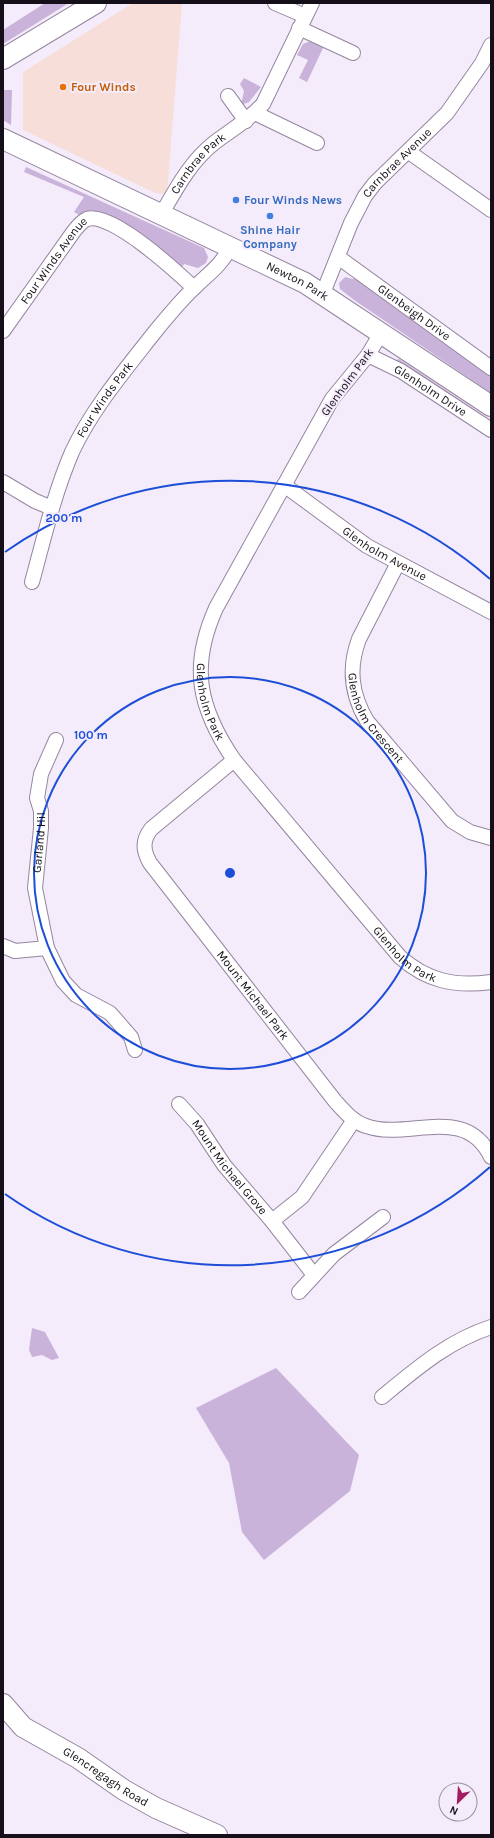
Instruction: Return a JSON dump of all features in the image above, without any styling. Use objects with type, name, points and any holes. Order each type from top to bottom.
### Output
[{"type":"street","points":[[3,59],[96,3]]},
{"type":"street","points":[[275,3],[302,22],[353,53]]},
{"type":"street","name":"Carnbrae Park","points":[[161,215],[183,178],[198,158],[214,143],[251,117],[263,104],[312,3]]},
{"type":"street","name":"Carnbrae Avenue","points":[[323,293],[354,216],[365,196],[376,183],[447,113],[486,66],[491,45]]},
{"type":"street","points":[[228,96],[251,117],[317,144]]},
{"type":"street","name":"Newton Park","points":[[3,139],[286,273],[323,293],[491,406]]},
{"type":"street","points":[[408,152],[491,210]]},
{"type":"street","name":"Four Winds Avenue","points":[[3,331],[74,231],[87,219],[101,220],[137,240],[171,266],[194,288]]},
{"type":"street","name":"Four Winds Park","points":[[32,582],[52,508],[73,451],[94,414],[154,333],[194,288],[218,266],[230,247]]},
{"type":"street","name":"Glenbeigh Drive","points":[[338,257],[491,368]]},
{"type":"street","name":"Glenholm Park","points":[[382,334],[368,355],[332,399],[216,608],[207,627],[202,647],[200,678],[203,696],[213,724],[234,760],[395,951],[408,964],[424,975],[438,980],[471,984],[491,982]]},
{"type":"street","name":"Glenholm Drive","points":[[368,355],[401,371],[491,430]]},
{"type":"street","points":[[3,482],[35,501],[52,508]]},
{"type":"street","name":"Glenholm Avenue","points":[[284,485],[367,546],[491,612]]},
{"type":"street","name":"Glenholm Crescent","points":[[398,563],[354,651],[352,673],[354,693],[359,708],[367,721],[452,821],[470,832],[491,838]]},
{"type":"street","name":"Garland Hil","points":[[56,740],[41,774],[37,798],[41,811],[41,828],[35,888],[47,948],[63,981],[76,995],[110,1013],[131,1037],[135,1050]]},
{"type":"street","name":"Mount Michael Park","points":[[234,760],[150,829],[146,837],[145,853],[150,862],[335,1101],[354,1120],[365,1126],[388,1129],[430,1126],[458,1128],[476,1137],[491,1157]]},
{"type":"street","points":[[3,946],[16,951],[47,948]]},
{"type":"street","name":"Mount Michael Grove","points":[[180,1104],[197,1124],[224,1165],[272,1221],[302,1198],[354,1120]]},
{"type":"street","points":[[299,1292],[334,1254],[383,1217]]},
{"type":"street","points":[[272,1221],[314,1275]]},
{"type":"street","points":[[382,1397],[448,1345],[463,1337],[491,1327]]},
{"type":"street","name":"Glencregagh Road","points":[[3,1704],[23,1727],[78,1758],[124,1790],[156,1808],[217,1835]]},
{"type":"shaded area","points":[[45,3],[69,3],[3,44],[3,30]]},
{"type":"shaded area","points":[[133,3],[182,3],[167,194],[155,193],[23,130],[23,72]]},
{"type":"shaded area","points":[[313,40],[324,46],[307,82],[299,78],[308,60],[297,55],[303,44]]},
{"type":"shaded area","points":[[244,78],[261,87],[249,102],[241,105],[244,91],[240,84]]},
{"type":"shaded area","points":[[3,90],[12,90],[11,125],[3,120]]},
{"type":"shaded area","points":[[26,167],[204,248],[208,257],[206,263],[198,268],[184,264],[182,267],[99,212],[90,210],[81,216],[74,212],[84,197],[24,172]]},
{"type":"shaded area","points":[[345,277],[353,279],[355,277],[491,375],[491,393],[340,289],[339,283]]},
{"type":"shaded area","points":[[399,359],[491,420],[491,425],[394,361]]},
{"type":"shaded area","points":[[32,1328],[45,1332],[59,1358],[52,1360],[42,1355],[32,1357],[29,1350]]},
{"type":"shaded area","points":[[276,1368],[359,1455],[350,1491],[264,1560],[242,1532],[229,1463],[196,1408]]},
{"type":"place","name":"Four Winds","points":[[63,87]]},
{"type":"place","name":"Four Winds News","points":[[236,200]]},
{"type":"place","name":"Shine Hair Company","points":[[270,216]]}]
